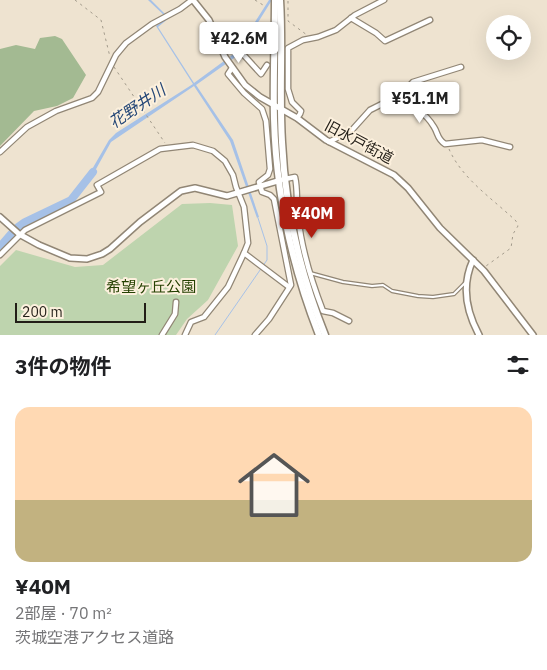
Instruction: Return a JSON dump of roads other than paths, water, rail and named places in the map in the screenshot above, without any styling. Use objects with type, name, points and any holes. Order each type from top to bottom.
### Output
[{"type":"main road","points":[[275,0],[274,105],[282,180],[305,280],[324,335]]},
{"type":"main road","points":[[280,0],[280,108],[284,214],[300,282],[319,335]]},
{"type":"street","name":"旧水戸街道","points":[[192,0],[209,20],[225,57],[245,85],[260,97],[297,118],[328,142],[394,174],[408,188],[440,228],[482,269],[532,335]]},
{"type":"street","points":[[0,152],[27,127],[56,111],[92,98],[98,92],[112,64],[126,43],[152,24],[180,9],[192,0]]},
{"type":"street","points":[[297,118],[301,111],[292,102],[288,89],[288,48],[297,42],[336,30],[351,18],[384,0]]},
{"type":"street","points":[[351,18],[385,40],[430,20]]},
{"type":"street","points":[[219,41],[227,38],[230,40],[261,74],[267,65]]},
{"type":"street","points":[[230,66],[228,74],[244,93],[258,104],[264,113],[270,169],[266,177],[260,180],[260,186],[262,192],[274,199],[290,285],[269,319],[255,335]]},
{"type":"street","points":[[397,99],[413,82],[461,68]]},
{"type":"street","points":[[328,142],[352,130],[370,110],[394,98],[403,100],[424,115],[434,126],[440,140],[447,143],[482,140],[510,146]]},
{"type":"street","points":[[0,255],[19,234],[101,192],[97,184],[160,149],[193,145],[213,150],[225,161],[241,192],[248,243],[228,287],[204,318],[191,322],[185,335]]},
{"type":"street","points":[[0,217],[19,234],[59,254],[70,258],[87,259],[110,249],[148,216],[181,191],[195,188],[227,196],[295,176],[298,194],[298,217],[310,273],[322,311],[333,313],[348,321]]},
{"type":"street","points":[[244,254],[289,287]]},
{"type":"street","points":[[474,260],[467,282],[466,304],[479,335]]},
{"type":"street","points":[[162,335],[175,314],[176,302]]},
{"type":"lane","points":[[310,273],[342,282],[372,286],[380,284],[392,291],[433,297],[454,294],[467,282]]},
{"type":"water","points":[[148,0],[151,0],[169,18],[158,27],[194,83],[235,53],[269,0],[272,0],[237,56],[196,85],[233,140],[259,217],[257,218],[230,141],[194,86],[111,142],[90,180],[87,178],[109,140],[116,133],[193,84],[156,26],[167,18]]},
{"type":"waterway","name":"花野井川","points":[[18,227],[71,200],[93,172]]},
{"type":"waterway","points":[[215,335],[267,260],[267,246],[258,218]]},
{"type":"waterway","name":"花野井川","points":[[0,247],[11,234]]},
{"type":"park label","name":"希望ヶ丘公園","points":[[151,287]]}]
